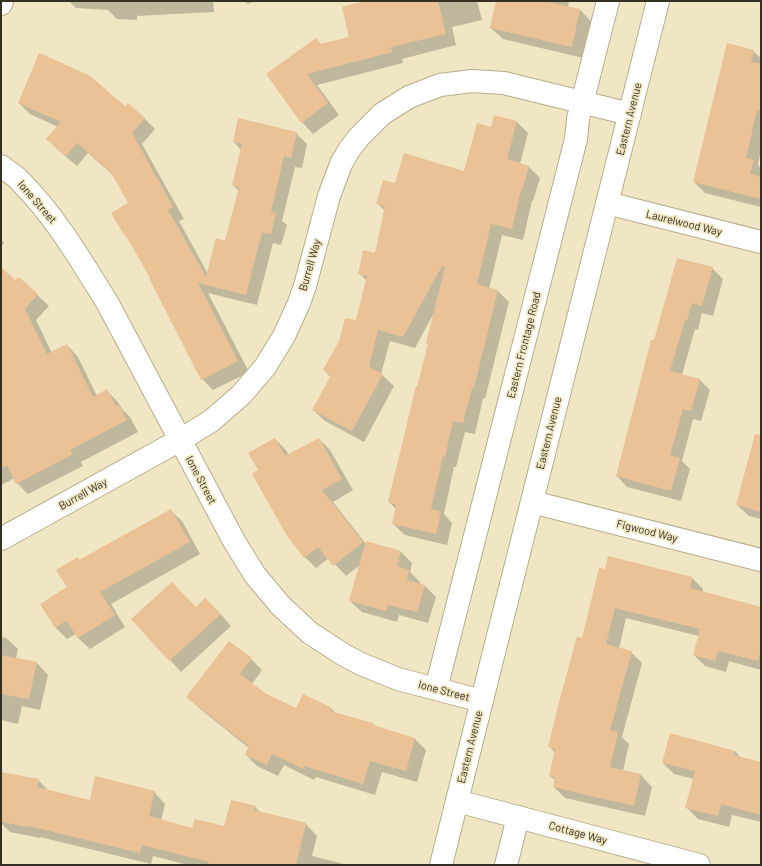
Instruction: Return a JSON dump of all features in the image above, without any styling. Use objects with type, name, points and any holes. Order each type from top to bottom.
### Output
[{"type":"street","name":"Eastern Frontage Road","points":[[436,689],[576,139],[578,119],[608,1]]},
{"type":"street","name":"Eastern Avenue","points":[[441,865],[658,1]]},
{"type":"street","name":"Burrell Way","points":[[1,539],[180,440],[211,421],[241,395],[265,367],[284,336],[299,304],[329,196],[341,164],[359,137],[382,114],[410,97],[440,85],[472,81],[504,82],[630,114]]},
{"type":"street","name":"Ione Street","points":[[1,166],[20,180],[42,205],[63,233],[86,269],[108,304],[234,541],[255,575],[281,606],[310,633],[344,655],[362,664],[398,679],[482,701]]},
{"type":"street","name":"Laurelwood Way","points":[[607,203],[761,242]]},
{"type":"street","name":"Figwood Way","points":[[532,502],[761,560]]},
{"type":"street","name":"Cottage Way","points":[[457,801],[699,865]]},
{"type":"street","points":[[506,865],[518,817]]},
{"type":"building","points":[[365,1],[438,1],[446,34],[391,47],[392,52],[307,74],[328,103],[301,123],[266,74],[316,38],[321,44],[349,37],[342,7]]},
{"type":"building","points":[[496,1],[544,1],[580,9],[572,47],[490,28]]},
{"type":"building","points":[[727,43],[754,50],[751,62],[761,64],[761,111],[757,110],[746,158],[754,160],[750,174],[761,177],[761,199],[693,182]]},
{"type":"building","points":[[39,53],[89,75],[125,106],[128,103],[145,118],[132,133],[173,207],[168,210],[206,277],[216,238],[225,241],[239,187],[232,185],[242,144],[233,142],[238,118],[297,132],[291,158],[284,156],[271,212],[276,213],[271,234],[262,232],[246,295],[198,283],[238,361],[201,380],[150,278],[125,234],[124,235],[111,213],[128,203],[111,172],[77,143],[66,156],[46,139],[61,122],[18,103]]},
{"type":"building","points":[[494,115],[517,121],[507,159],[529,166],[522,191],[521,190],[512,229],[491,224],[477,284],[498,290],[474,388],[472,388],[463,423],[453,421],[445,457],[443,456],[431,509],[441,511],[436,534],[392,524],[396,505],[388,502],[416,386],[417,387],[428,344],[426,343],[445,267],[442,266],[403,337],[378,330],[369,367],[383,374],[352,431],[312,410],[331,375],[323,370],[339,341],[345,318],[356,320],[367,276],[358,274],[363,250],[375,253],[385,206],[376,204],[383,180],[395,183],[404,153],[464,171],[477,123],[491,127]]},
{"type":"building","points":[[677,258],[713,267],[702,306],[692,303],[687,320],[685,320],[670,371],[700,379],[691,411],[683,409],[670,455],[680,458],[671,491],[616,476],[651,340],[654,340]]},
{"type":"building","points":[[1,267],[15,280],[19,277],[38,294],[25,309],[47,354],[67,344],[93,397],[107,389],[116,406],[119,405],[127,420],[70,450],[73,454],[16,484],[7,465],[1,468]]},
{"type":"building","points":[[755,434],[761,435],[761,512],[736,505]]},
{"type":"building","points":[[275,438],[285,456],[319,438],[342,479],[322,490],[363,542],[333,566],[318,547],[304,558],[287,536],[252,474],[258,470],[248,453]]},
{"type":"building","points":[[171,509],[190,542],[100,592],[115,615],[78,638],[66,621],[55,628],[40,604],[67,587],[56,570],[78,557],[79,560]]},
{"type":"building","points":[[366,541],[401,551],[397,566],[409,570],[407,580],[425,585],[417,612],[388,605],[386,611],[349,601]]},
{"type":"building","points":[[608,556],[692,577],[690,588],[761,607],[761,649],[758,661],[718,651],[715,661],[693,655],[700,629],[615,608],[606,644],[632,651],[610,730],[618,732],[610,767],[641,774],[634,806],[553,787],[555,777],[549,776],[555,749],[548,747],[558,706],[577,636],[582,638],[599,568],[605,569]]},
{"type":"building","points":[[172,582],[196,607],[205,598],[221,614],[169,661],[131,619]]},
{"type":"building","points":[[229,641],[252,658],[240,674],[265,693],[296,708],[303,694],[332,708],[330,711],[373,723],[373,725],[415,738],[406,771],[370,761],[363,784],[304,766],[303,769],[272,754],[267,765],[245,755],[249,746],[186,697]]},
{"type":"building","points":[[1,655],[37,662],[29,699],[1,694]]},
{"type":"building","points":[[670,733],[735,751],[734,755],[761,762],[761,815],[721,804],[718,816],[685,808],[695,771],[662,763]]},
{"type":"building","points":[[1,772],[39,779],[37,787],[90,800],[95,776],[155,791],[149,816],[192,828],[195,819],[224,826],[231,800],[256,806],[254,810],[306,823],[296,865],[208,865],[209,862],[142,845],[140,853],[29,826],[1,822]]}]
